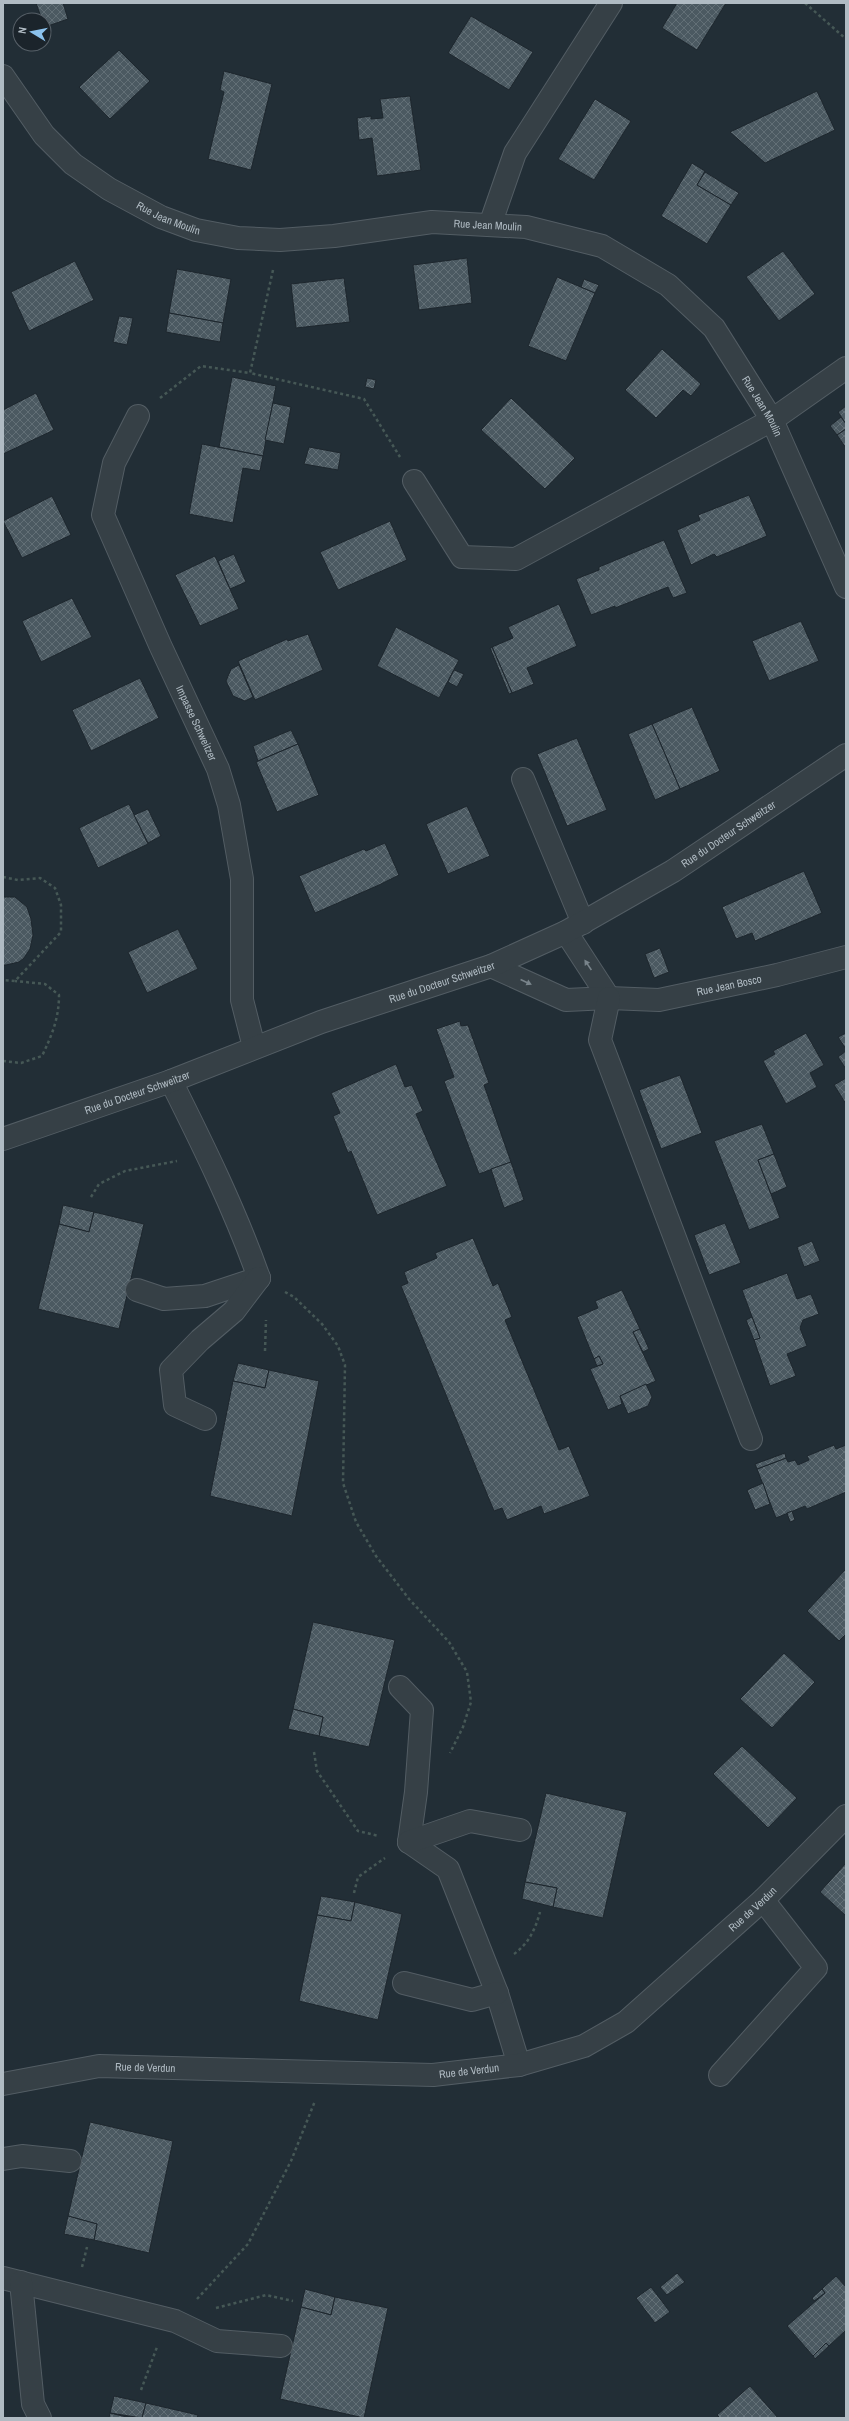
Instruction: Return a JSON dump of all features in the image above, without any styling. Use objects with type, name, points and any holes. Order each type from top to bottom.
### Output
[{"type":"street","points":[[490,225],[515,153],[611,3]]},
{"type":"street","name":"Rue Jean Moulin","points":[[3,76],[44,135],[73,164],[109,189],[161,216],[196,230],[238,238],[280,240],[334,236],[432,222],[526,227],[602,246],[668,285],[714,328],[772,420],[846,587]]},
{"type":"street","points":[[414,481],[462,557],[516,559],[772,420],[846,368]]},
{"type":"street","name":"Impasse Schweitzer","points":[[138,416],[114,462],[103,515],[160,645],[218,770],[230,806],[237,838],[242,879],[242,1000],[254,1047]]},
{"type":"street","name":"Rue du Docteur Schweitzer","points":[[3,1140],[171,1081],[254,1047],[321,1022],[491,966],[574,928],[673,871],[846,755]]},
{"type":"street","points":[[523,779],[574,928],[610,998],[600,1040],[751,1439]]},
{"type":"street","name":"Rue Jean Bosco","points":[[491,966],[566,1000],[610,998],[659,1000],[777,975],[846,957]]},
{"type":"street","points":[[171,1081],[208,1155],[244,1237],[258,1278]]},
{"type":"street","points":[[137,1290],[164,1299],[204,1296],[258,1278]]},
{"type":"street","points":[[205,1419],[175,1405],[171,1370],[200,1340],[234,1311],[258,1278]]},
{"type":"street","points":[[400,1687],[422,1710],[416,1792],[409,1842]]},
{"type":"street","name":"Rue de Verdun","points":[[3,2084],[99,2066],[433,2075],[519,2065],[584,2046],[626,2022],[763,1900],[846,1816]]},
{"type":"street","points":[[409,1842],[470,1821],[520,1830]]},
{"type":"street","points":[[409,1842],[448,1869],[497,1993],[519,2065]]},
{"type":"street","points":[[720,2075],[816,1968],[763,1900]]},
{"type":"street","points":[[404,1983],[472,2000],[497,1993]]},
{"type":"street","points":[[3,2158],[22,2156],[70,2161]]},
{"type":"street","points":[[40,2418],[33,2404],[12,2280],[175,2321],[216,2341],[281,2346]]},
{"type":"path","points":[[805,3],[846,39]]},
{"type":"path","points":[[250,374],[280,240]]},
{"type":"path","points":[[138,416],[201,366],[250,374],[364,399],[414,481]]},
{"type":"path","points":[[3,877],[18,880],[40,878],[55,888],[61,905],[61,932],[15,981]]},
{"type":"path","points":[[3,980],[45,984],[59,995],[59,1011],[54,1031],[42,1056],[21,1063],[3,1061]]},
{"type":"path","points":[[91,1197],[99,1184],[125,1171],[208,1155]]},
{"type":"path","points":[[258,1278],[294,1297],[322,1324],[338,1346],[345,1365],[343,1483],[356,1522],[376,1556],[410,1599],[449,1642],[468,1672],[471,1702],[463,1728],[447,1759]]},
{"type":"path","points":[[314,1752],[317,1771],[358,1831],[409,1842]]},
{"type":"path","points":[[354,1894],[358,1877],[409,1842]]},
{"type":"path","points":[[487,1967],[506,1959],[524,1946],[534,1930],[540,1912]]},
{"type":"path","points":[[141,2390],[154,2352],[175,2321],[248,2244],[291,2161],[326,2073]]},
{"type":"path","points":[[175,2321],[219,2306],[266,2295],[293,2301]]},
{"type":"building","points":[[36,3],[63,3],[68,19],[52,25],[52,12],[39,12]]},
{"type":"building","points":[[677,3],[726,3],[697,50],[662,28]]},
{"type":"building","points":[[471,16],[533,52],[509,90],[448,53]]},
{"type":"building","points":[[119,50],[150,81],[110,119],[79,87]]},
{"type":"building","points":[[224,71],[272,84],[251,170],[208,159],[224,92],[220,90]]},
{"type":"building","points":[[817,91],[835,130],[765,163],[730,132]]},
{"type":"building","points":[[410,96],[421,170],[377,176],[372,138],[359,140],[357,118],[371,116],[371,119],[383,118],[380,99]]},
{"type":"building","points":[[595,99],[631,121],[594,180],[558,159]]},
{"type":"building","points":[[692,163],[705,171],[697,185],[731,205],[707,244],[661,216]]},
{"type":"building","points":[[705,172],[739,193],[731,205],[697,185]]},
{"type":"building","points":[[783,251],[815,294],[779,321],[746,277]]},
{"type":"building","points":[[467,258],[472,303],[419,310],[413,265]]},
{"type":"building","points":[[75,261],[94,300],[29,331],[11,292]]},
{"type":"building","points":[[177,269],[231,279],[223,323],[169,313]]},
{"type":"building","points":[[557,277],[595,293],[566,361],[528,346]]},
{"type":"building","points":[[344,278],[350,322],[296,328],[291,284]]},
{"type":"building","points":[[584,279],[599,285],[595,293],[581,287]]},
{"type":"building","points":[[169,313],[223,323],[220,342],[166,332]]},
{"type":"building","points":[[119,316],[133,318],[127,345],[113,342]]},
{"type":"building","points":[[662,349],[701,384],[691,396],[683,390],[656,418],[625,390]]},
{"type":"building","points":[[232,377],[276,386],[263,456],[219,447]]},
{"type":"building","points":[[367,378],[376,380],[374,389],[365,387]]},
{"type":"building","points":[[36,393],[54,430],[3,454],[3,410]]},
{"type":"building","points":[[511,398],[575,458],[545,489],[481,430]]},
{"type":"building","points":[[273,403],[291,407],[284,444],[265,440]]},
{"type":"building","points":[[846,406],[846,424],[838,412]]},
{"type":"building","points":[[841,417],[846,424],[846,429],[837,435],[830,426]]},
{"type":"building","points":[[846,429],[846,448],[837,435]]},
{"type":"building","points":[[202,444],[263,456],[260,471],[243,468],[233,523],[189,514]]},
{"type":"building","points":[[309,447],[341,453],[338,470],[304,464]]},
{"type":"building","points":[[749,495],[767,536],[717,557],[714,554],[691,565],[677,530],[700,520],[698,515]]},
{"type":"building","points":[[52,496],[71,535],[22,558],[3,521]]},
{"type":"building","points":[[390,521],[407,560],[338,590],[320,552]]},
{"type":"building","points":[[664,540],[687,593],[673,598],[668,587],[615,608],[615,606],[591,615],[576,579],[599,570],[599,567]]},
{"type":"building","points":[[234,554],[246,582],[230,589],[218,561]]},
{"type":"building","points":[[215,556],[239,609],[200,626],[175,575]]},
{"type":"building","points":[[72,598],[92,637],[41,662],[22,621]]},
{"type":"building","points":[[559,604],[577,646],[527,668],[534,684],[512,693],[492,647],[513,638],[508,627]]},
{"type":"building","points":[[801,621],[819,661],[769,681],[752,641]]},
{"type":"building","points":[[396,627],[459,660],[439,698],[377,666]]},
{"type":"building","points":[[308,634],[323,670],[255,700],[238,661],[287,639],[288,641]]},
{"type":"building","points":[[492,647],[512,693],[509,694],[490,648]]},
{"type":"building","points":[[239,665],[253,697],[245,701],[233,696],[226,681],[231,669]]},
{"type":"building","points":[[454,670],[464,674],[457,687],[448,682]]},
{"type":"building","points":[[140,678],[159,718],[91,751],[72,710]]},
{"type":"building","points":[[692,707],[720,771],[680,789],[652,724]]},
{"type":"building","points":[[652,724],[680,789],[655,800],[628,734]]},
{"type":"building","points":[[291,730],[298,744],[258,761],[253,746]]},
{"type":"building","points":[[577,738],[607,810],[567,826],[537,754]]},
{"type":"building","points":[[298,744],[319,795],[277,812],[256,762]]},
{"type":"building","points":[[129,804],[148,844],[98,868],[79,828]]},
{"type":"building","points":[[467,806],[490,856],[448,874],[426,824]]},
{"type":"building","points":[[148,809],[161,836],[148,843],[134,815]]},
{"type":"building","points":[[385,843],[399,875],[315,913],[299,876],[364,849],[366,851]]},
{"type":"building","points":[[804,871],[822,913],[755,941],[752,933],[736,939],[722,907]]},
{"type":"building","points":[[3,897],[15,897],[27,907],[31,919],[33,935],[30,949],[24,958],[19,962],[6,965],[3,965]]},
{"type":"building","points":[[178,929],[198,969],[147,993],[128,952]]},
{"type":"building","points":[[660,948],[669,972],[654,978],[645,954]]},
{"type":"building","points":[[460,1021],[461,1026],[468,1025],[489,1083],[484,1085],[511,1162],[479,1174],[444,1081],[454,1077],[436,1029]]},
{"type":"building","points":[[806,1033],[824,1065],[810,1073],[817,1087],[786,1104],[763,1061],[775,1054],[773,1051]]},
{"type":"building","points":[[846,1033],[846,1049],[838,1037]]},
{"type":"building","points":[[846,1051],[846,1069],[838,1057]]},
{"type":"building","points":[[396,1064],[405,1087],[412,1085],[423,1111],[416,1114],[447,1186],[377,1215],[351,1151],[348,1153],[333,1116],[340,1113],[331,1093]]},
{"type":"building","points":[[680,1075],[702,1133],[661,1149],[639,1090]]},
{"type":"building","points":[[846,1078],[846,1104],[834,1085]]},
{"type":"building","points":[[762,1124],[774,1154],[758,1160],[780,1218],[749,1230],[714,1141]]},
{"type":"building","points":[[774,1154],[787,1187],[771,1194],[758,1160]]},
{"type":"building","points":[[511,1162],[524,1200],[504,1208],[491,1169]]},
{"type":"building","points":[[63,1205],[94,1212],[89,1232],[59,1224]]},
{"type":"building","points":[[94,1212],[144,1224],[119,1329],[38,1309],[59,1224],[89,1232]]},
{"type":"building","points":[[725,1223],[741,1263],[709,1275],[694,1235]]},
{"type":"building","points":[[473,1238],[493,1286],[498,1283],[512,1317],[505,1320],[559,1450],[569,1446],[590,1496],[544,1514],[541,1506],[507,1520],[502,1508],[494,1511],[401,1286],[408,1283],[404,1272],[437,1258],[435,1253]]},
{"type":"building","points":[[812,1241],[820,1261],[804,1267],[797,1247]]},
{"type":"building","points":[[787,1273],[797,1299],[811,1294],[819,1314],[803,1320],[800,1328],[807,1346],[787,1354],[796,1376],[770,1386],[754,1340],[760,1338],[742,1290]]},
{"type":"building","points":[[622,1290],[640,1329],[633,1332],[656,1381],[620,1396],[622,1404],[608,1410],[590,1369],[603,1364],[599,1356],[594,1359],[577,1317],[598,1308],[595,1301]]},
{"type":"building","points":[[752,1317],[760,1338],[754,1340],[746,1320]]},
{"type":"building","points":[[640,1329],[649,1349],[643,1352],[633,1332]]},
{"type":"building","points":[[599,1356],[603,1364],[597,1366],[594,1359]]},
{"type":"building","points":[[238,1363],[269,1370],[265,1388],[233,1381]]},
{"type":"building","points":[[269,1370],[319,1381],[292,1516],[210,1496],[233,1381],[265,1388]]},
{"type":"building","points":[[646,1384],[652,1397],[648,1406],[628,1414],[620,1396]]},
{"type":"building","points":[[834,1445],[836,1449],[846,1445],[846,1492],[807,1509],[805,1506],[776,1518],[757,1469],[786,1458],[788,1462],[795,1460],[798,1465],[809,1460],[807,1456]]},
{"type":"building","points":[[785,1453],[786,1458],[757,1469],[755,1464]]},
{"type":"building","points":[[763,1483],[770,1504],[755,1510],[747,1490]]},
{"type":"building","points":[[792,1511],[795,1520],[790,1522],[787,1513]]},
{"type":"building","points":[[846,1569],[846,1634],[839,1641],[807,1611]]},
{"type":"building","points":[[313,1622],[395,1640],[369,1747],[319,1736],[323,1717],[293,1709]]},
{"type":"building","points":[[784,1653],[815,1682],[772,1728],[740,1699]]},
{"type":"building","points":[[293,1709],[323,1717],[319,1736],[288,1729]]},
{"type":"building","points":[[742,1746],[797,1798],[768,1828],[713,1774]]},
{"type":"building","points":[[546,1793],[627,1812],[603,1918],[553,1907],[557,1888],[525,1882]]},
{"type":"building","points":[[846,1863],[846,1916],[820,1892]]},
{"type":"building","points":[[525,1882],[557,1888],[553,1907],[522,1899]]},
{"type":"building","points":[[321,1896],[355,1902],[351,1921],[317,1915]]},
{"type":"building","points":[[355,1902],[402,1914],[378,2020],[299,2001],[317,1915],[351,1921]]},
{"type":"building","points":[[90,2122],[173,2141],[149,2253],[94,2240],[97,2224],[68,2216]]},
{"type":"building","points":[[68,2216],[97,2224],[94,2240],[64,2234]]},
{"type":"building","points":[[677,2273],[685,2282],[667,2295],[660,2287]]},
{"type":"building","points":[[836,2276],[846,2287],[846,2330],[829,2346],[826,2343],[813,2356],[787,2326],[825,2293],[822,2289]]},
{"type":"building","points":[[651,2287],[670,2312],[655,2323],[636,2298]]},
{"type":"building","points":[[305,2289],[335,2297],[331,2315],[301,2307]]},
{"type":"building","points":[[822,2289],[825,2293],[814,2301],[812,2298]]},
{"type":"building","points":[[335,2297],[388,2308],[364,2418],[280,2399],[301,2307],[331,2315]]},
{"type":"building","points":[[826,2343],[829,2346],[815,2359],[813,2356]]},
{"type":"building","points":[[750,2386],[778,2418],[720,2418],[717,2415]]},
{"type":"building","points":[[114,2396],[146,2403],[142,2418],[110,2413]]},
{"type":"building","points":[[146,2403],[198,2415],[197,2418],[142,2418]]},
{"type":"building","points":[[110,2413],[131,2418],[109,2418]]}]
